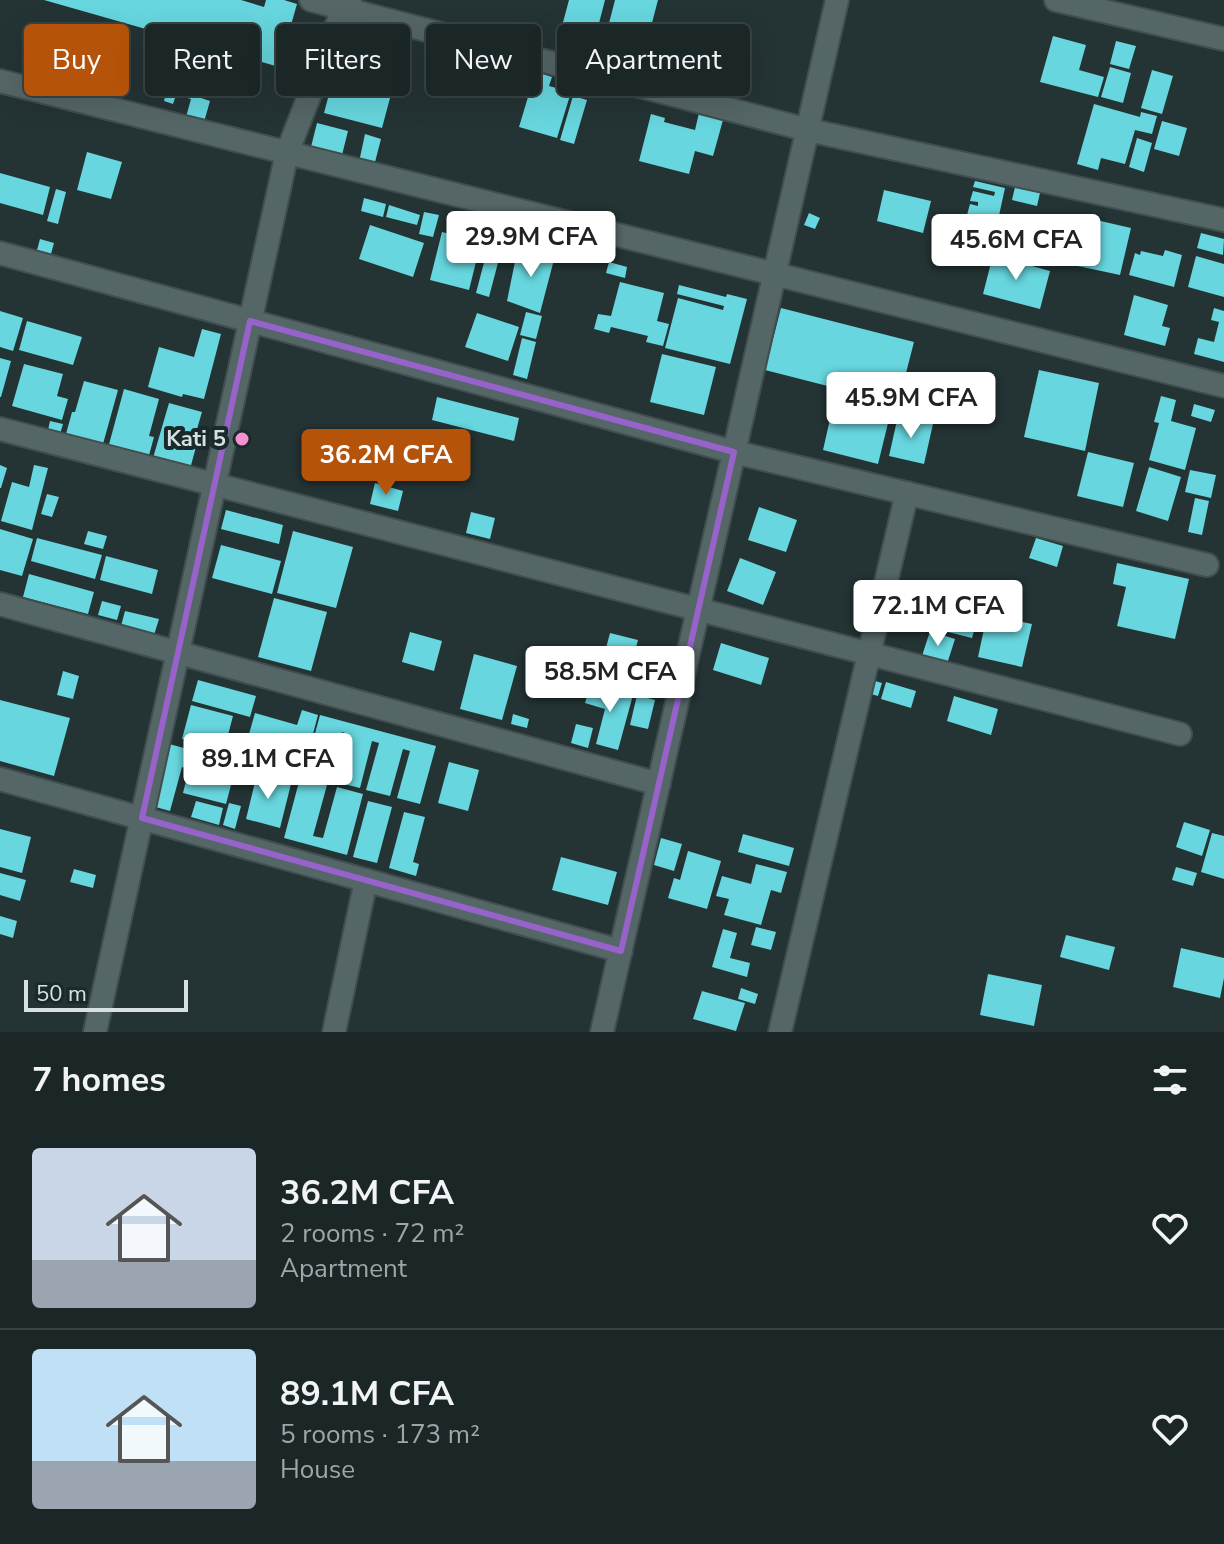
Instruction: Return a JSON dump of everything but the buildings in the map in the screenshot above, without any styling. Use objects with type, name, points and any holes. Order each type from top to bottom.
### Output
[{"type":"street","points":[[311,0],[342,2],[808,130],[1224,220]]},
{"type":"street","points":[[602,1032],[837,0]]},
{"type":"street","points":[[1056,0],[1224,39]]},
{"type":"street","points":[[95,1032],[287,153],[342,2]]},
{"type":"street","points":[[0,81],[1224,386]]},
{"type":"street","points":[[0,253],[734,452],[1207,565]]},
{"type":"street","points":[[0,429],[1180,734]]},
{"type":"street","points":[[780,1032],[907,493]]},
{"type":"street","points":[[0,604],[659,784]]},
{"type":"street","points":[[0,779],[621,951]]},
{"type":"street","points":[[334,1032],[366,880]]},
{"type":"highlighted area","points":[[250,321],[734,452],[621,951],[142,818]]},
{"type":"place","name":"Kati 5","points":[[242,439]]}]
